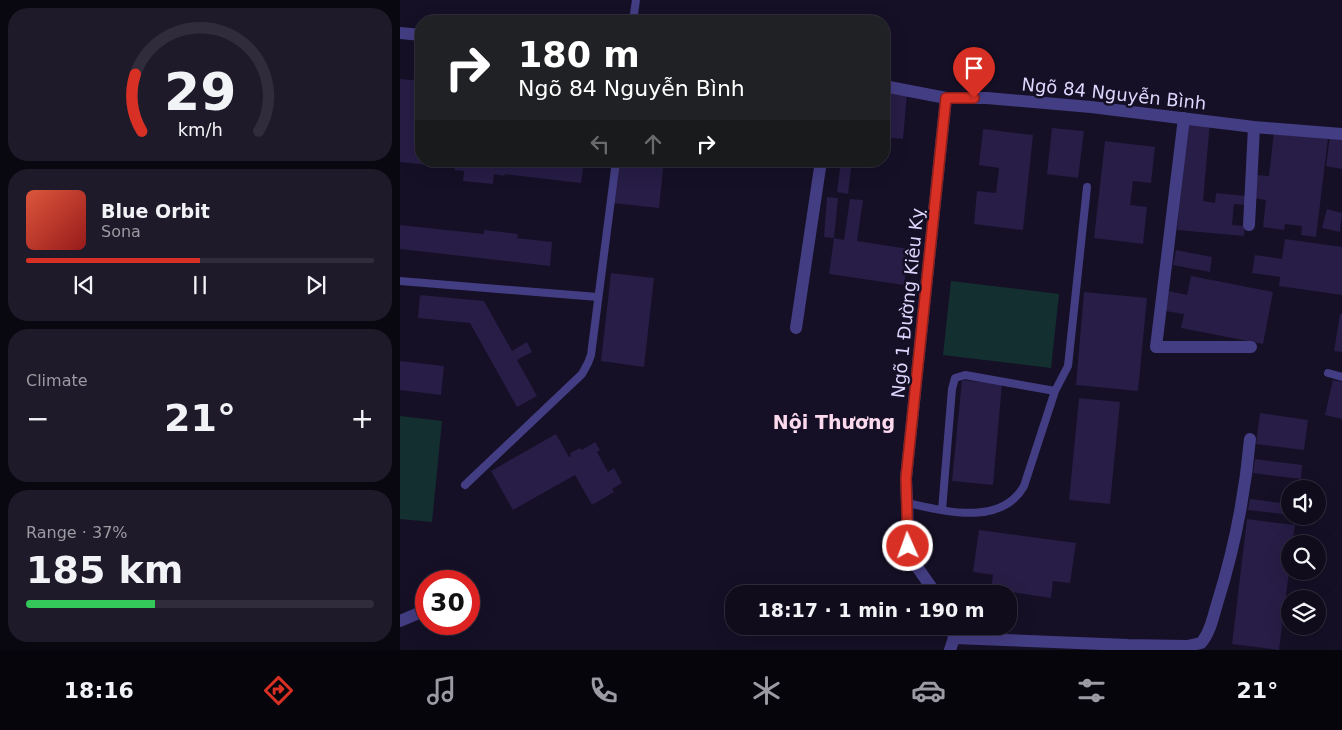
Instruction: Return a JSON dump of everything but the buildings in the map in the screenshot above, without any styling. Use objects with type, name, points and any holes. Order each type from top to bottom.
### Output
[{"type":"street","points":[[400,33],[415,34]]},
{"type":"street","name":"Ngõ 84 Nguyễn Bình","points":[[890,87],[946,98],[1006,100],[1091,107],[1254,127],[1342,134]]},
{"type":"street","name":"Ngõ 1 Đường Kiêu Kỵ","points":[[930,585],[915,564],[910,553],[906,478],[946,98]]},
{"type":"street","points":[[1184,118],[1156,347],[1251,347]]},
{"type":"street","points":[[1250,225],[1254,127]]},
{"type":"street","points":[[796,328],[821,167]]},
{"type":"street","points":[[952,638],[1128,646],[1187,646],[1201,643],[1208,631],[1230,561],[1246,482],[1250,439]]},
{"type":"street","points":[[400,621],[415,615]]},
{"type":"lane","points":[[634,15],[636,0]]},
{"type":"lane","points":[[465,485],[585,370],[591,355],[615,167]]},
{"type":"lane","points":[[907,504],[973,513],[998,509],[1019,495],[1024,486],[1055,391],[1068,366],[1087,187]]},
{"type":"lane","points":[[400,281],[598,297]]},
{"type":"lane","points":[[1328,373],[1342,376]]},
{"type":"lane","points":[[942,510],[952,389],[955,378],[965,375],[1055,391]]},
{"type":"green space","points":[[951,281],[1059,294],[1051,368],[943,355]]},
{"type":"green space","points":[[400,416],[442,421],[432,522],[400,519]]},
{"type":"district","name":"Nội Thương","points":[[834,422]]},
{"type":"route","points":[[908,546],[906,478],[946,98],[974,98]]}]
